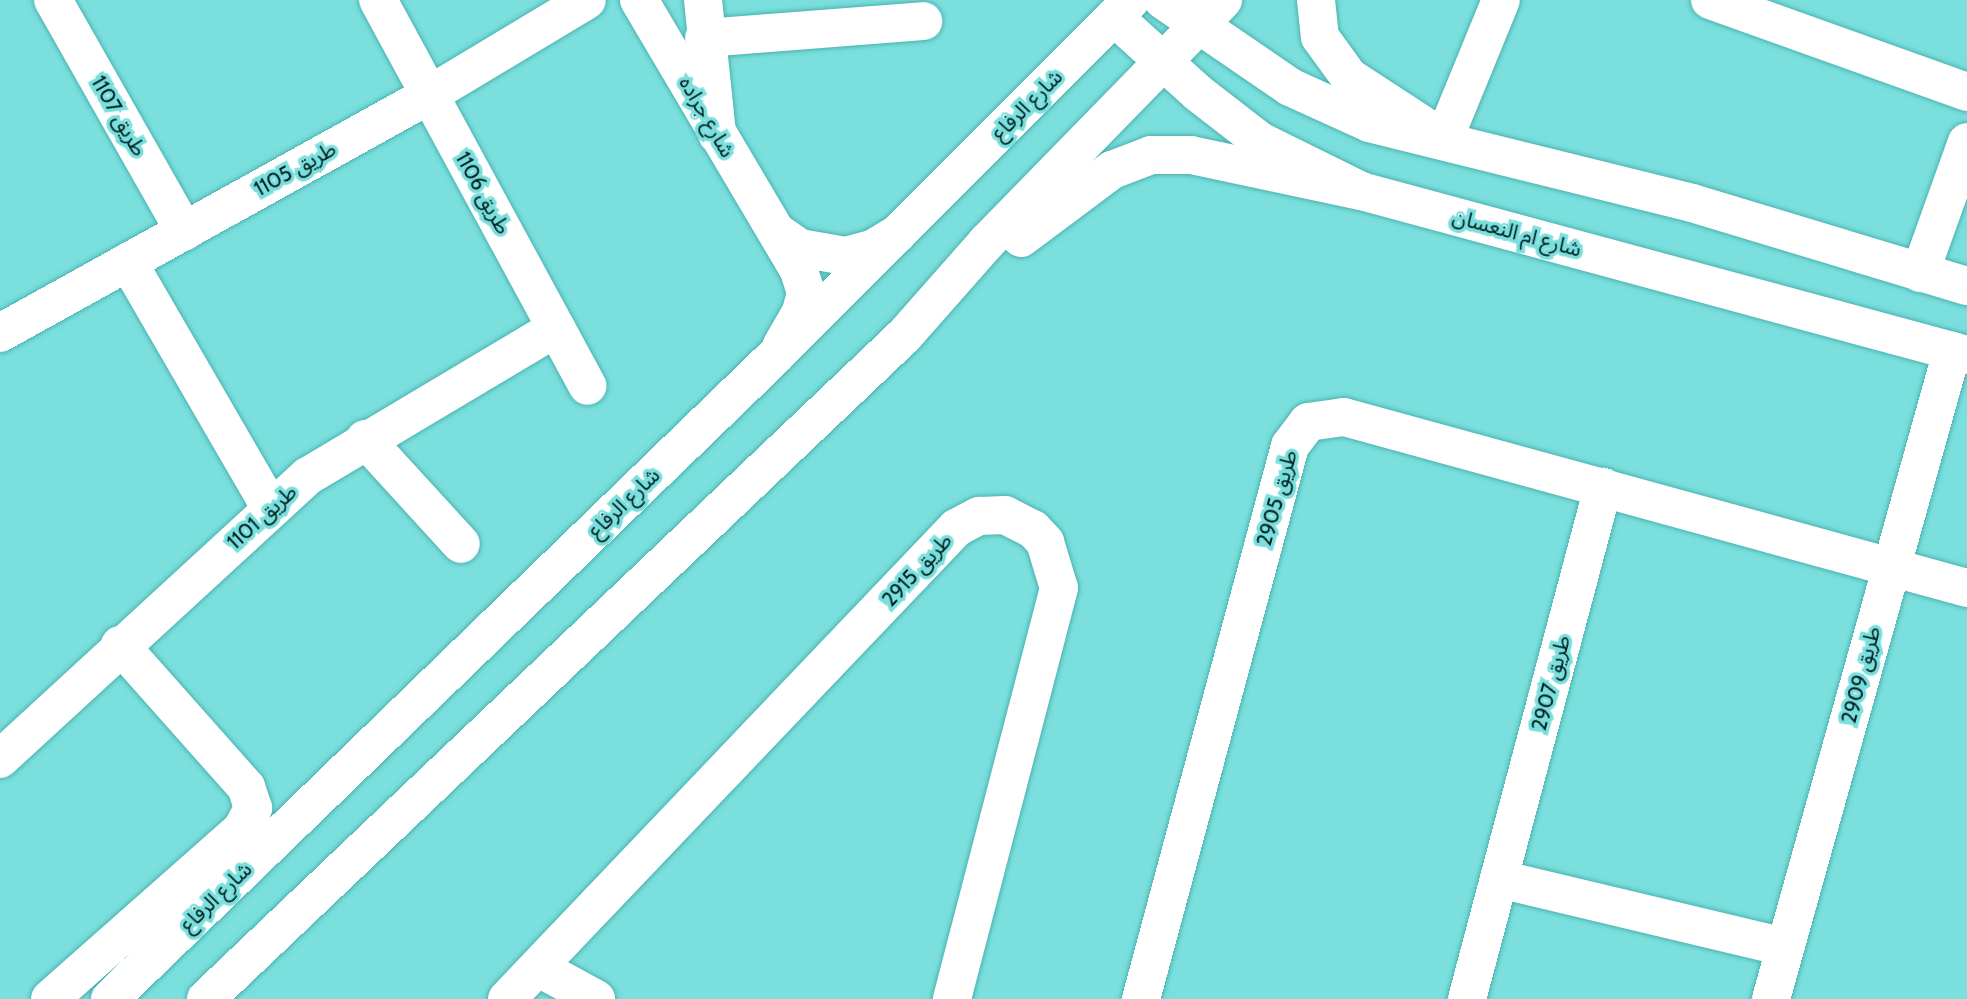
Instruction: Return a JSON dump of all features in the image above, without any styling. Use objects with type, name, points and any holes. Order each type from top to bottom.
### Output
[{"type":"street","name":"طريق 1107","points":[[53,0],[184,231]]},
{"type":"street","name":"طريق 1106","points":[[378,0],[588,386]]},
{"type":"street","name":"طريق 1105","points":[[0,333],[429,95],[587,0]]},
{"type":"street","name":"شارع جراده","points":[[639,0],[717,137],[799,271],[806,293],[801,312],[774,357]]},
{"type":"street","points":[[703,0],[704,38],[717,137]]},
{"type":"street","points":[[1163,0],[1197,27],[1290,88],[1368,122],[1692,203],[1967,286]]},
{"type":"street","points":[[206,999],[904,335],[1161,61],[1223,0]]},
{"type":"street","points":[[1316,0],[1320,37],[1349,78],[1444,139]]},
{"type":"street","points":[[1444,139],[1501,0]]},
{"type":"street","points":[[1710,0],[1967,92]]},
{"type":"street","name":"شارع ام النعسان","points":[[1122,9],[1161,61],[1260,141],[1361,191],[1960,353]]},
{"type":"street","name":"شارع الرفاع","points":[[110,999],[774,357],[1122,9]]},
{"type":"street","points":[[704,38],[853,14],[923,21]]},
{"type":"street","points":[[1920,273],[1967,142]]},
{"type":"street","points":[[904,335],[1058,207],[1112,170],[1151,155],[1191,155],[1361,191]]},
{"type":"street","name":"شارع جراده","points":[[777,232],[800,248],[845,256],[874,248],[903,230]]},
{"type":"street","points":[[128,262],[271,509]]},
{"type":"street","name":"طريق 1101","points":[[1,754],[308,476],[365,439],[556,328]]},
{"type":"street","name":"طريق 2909","points":[[1771,999],[1891,567],[1960,353]]},
{"type":"street","name":"طريق 2905","points":[[1141,999],[1290,446],[1297,433],[1319,417],[1344,417],[1967,588]]},
{"type":"street","points":[[365,439],[461,544]]},
{"type":"street","name":"طريق 2907","points":[[1467,999],[1603,487]]},
{"type":"street","name":"طريق 2915","points":[[507,999],[956,528],[979,516],[1005,515],[1025,523],[1045,542],[1059,588],[952,999]]},
{"type":"street","points":[[50,999],[242,829],[253,808],[246,787],[120,645]]},
{"type":"street","points":[[1499,879],[1785,947]]},
{"type":"street","points":[[539,968],[596,999]]}]
